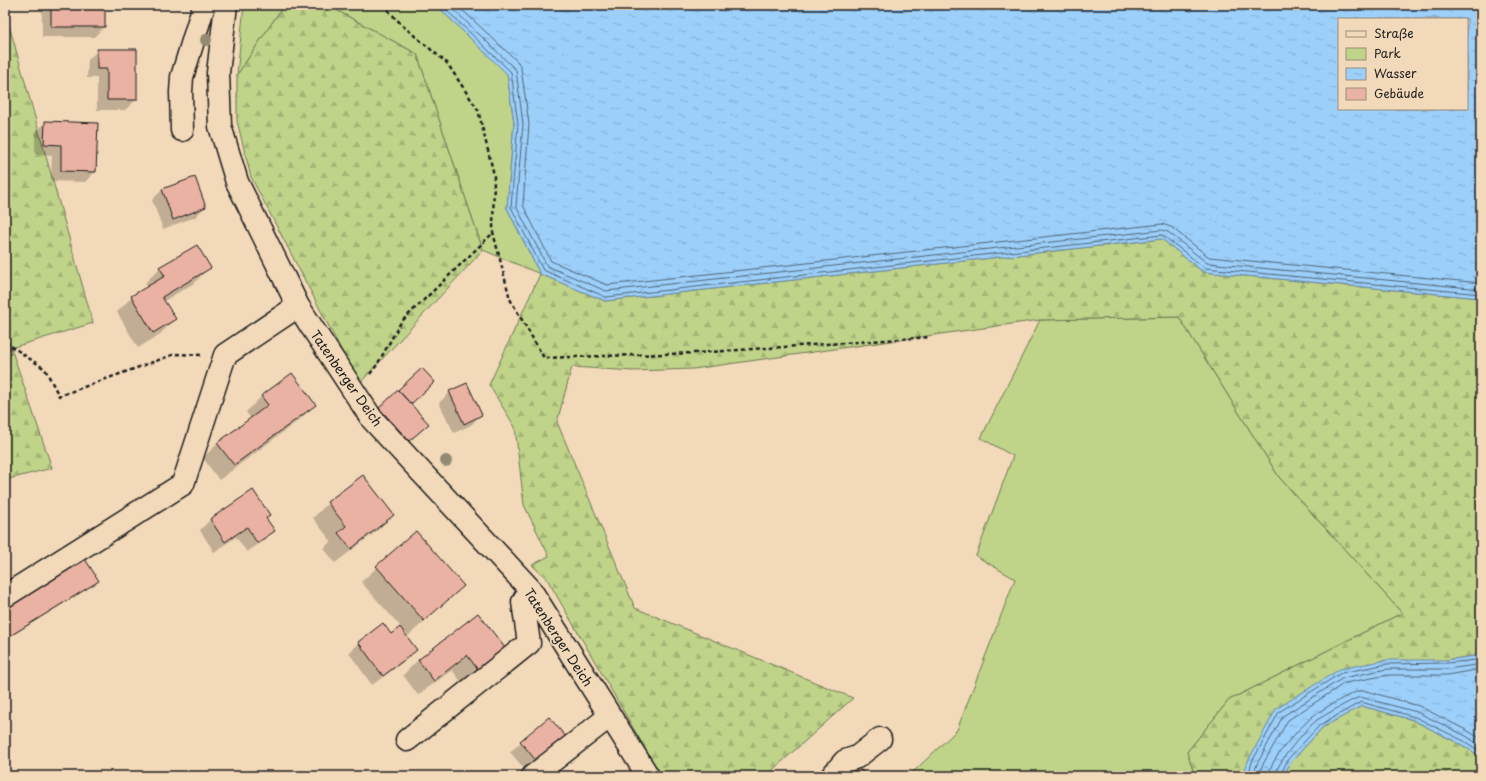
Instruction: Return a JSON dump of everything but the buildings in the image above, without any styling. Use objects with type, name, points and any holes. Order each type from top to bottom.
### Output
[{"type":"street","points":[[182,130],[182,77],[204,5]]},
{"type":"street","name":"Tatenberger Deich","points":[[226,5],[218,73],[220,126],[237,182],[298,306],[372,419],[530,589],[648,776]]},
{"type":"street","points":[[5,596],[183,484],[225,355],[298,306]]},
{"type":"street","points":[[407,740],[529,643],[523,602],[530,589]]},
{"type":"street","points":[[533,776],[610,716]]},
{"type":"street","points":[[832,776],[845,761],[858,757],[880,739]]},
{"type":"path","points":[[383,5],[403,26],[447,63],[478,110],[494,175],[493,232],[510,299],[544,358],[695,353],[930,337]]},
{"type":"path","points":[[377,365],[401,322],[493,232]]},
{"type":"path","points":[[5,342],[45,369],[59,396],[174,354],[225,355]]},
{"type":"green space","points":[[244,5],[284,5],[237,75]]},
{"type":"green space","points":[[284,5],[327,5],[417,54],[483,250],[359,384],[251,177],[237,121],[237,75]]},
{"type":"green space","points":[[327,5],[436,5],[507,73],[514,123],[507,208],[540,274],[483,250],[417,54]]},
{"type":"green space","points":[[5,11],[93,323],[11,348],[5,333]]},
{"type":"green space","points":[[1162,239],[1203,272],[1481,298],[1481,648],[1475,656],[1446,660],[1248,761],[1243,776],[1195,776],[1187,752],[1229,700],[1402,613],[1279,477],[1179,317],[1040,320],[693,369],[633,371],[572,367],[557,422],[635,608],[853,698],[766,776],[661,776],[547,579],[532,565],[549,556],[524,505],[515,427],[489,385],[540,274],[605,301]]},
{"type":"green space","points":[[1179,317],[1279,477],[1402,613],[1229,700],[1187,752],[1195,776],[909,776],[957,730],[1015,579],[976,556],[1013,456],[981,438],[1040,320]]},
{"type":"green space","points":[[11,348],[52,468],[5,480],[5,350]]},
{"type":"green space","points":[[1362,706],[1413,720],[1462,745],[1481,757],[1481,776],[1283,776],[1291,762],[1323,727]]},
{"type":"water","points":[[436,5],[1481,5],[1481,298],[1203,272],[1162,239],[605,301],[540,274],[507,208],[514,123],[507,74]]},
{"type":"water","points":[[1481,648],[1481,757],[1462,745],[1413,720],[1362,706],[1323,727],[1291,762],[1283,776],[1243,776],[1248,761],[1276,709],[1340,669],[1386,660],[1446,660],[1475,656]]}]
